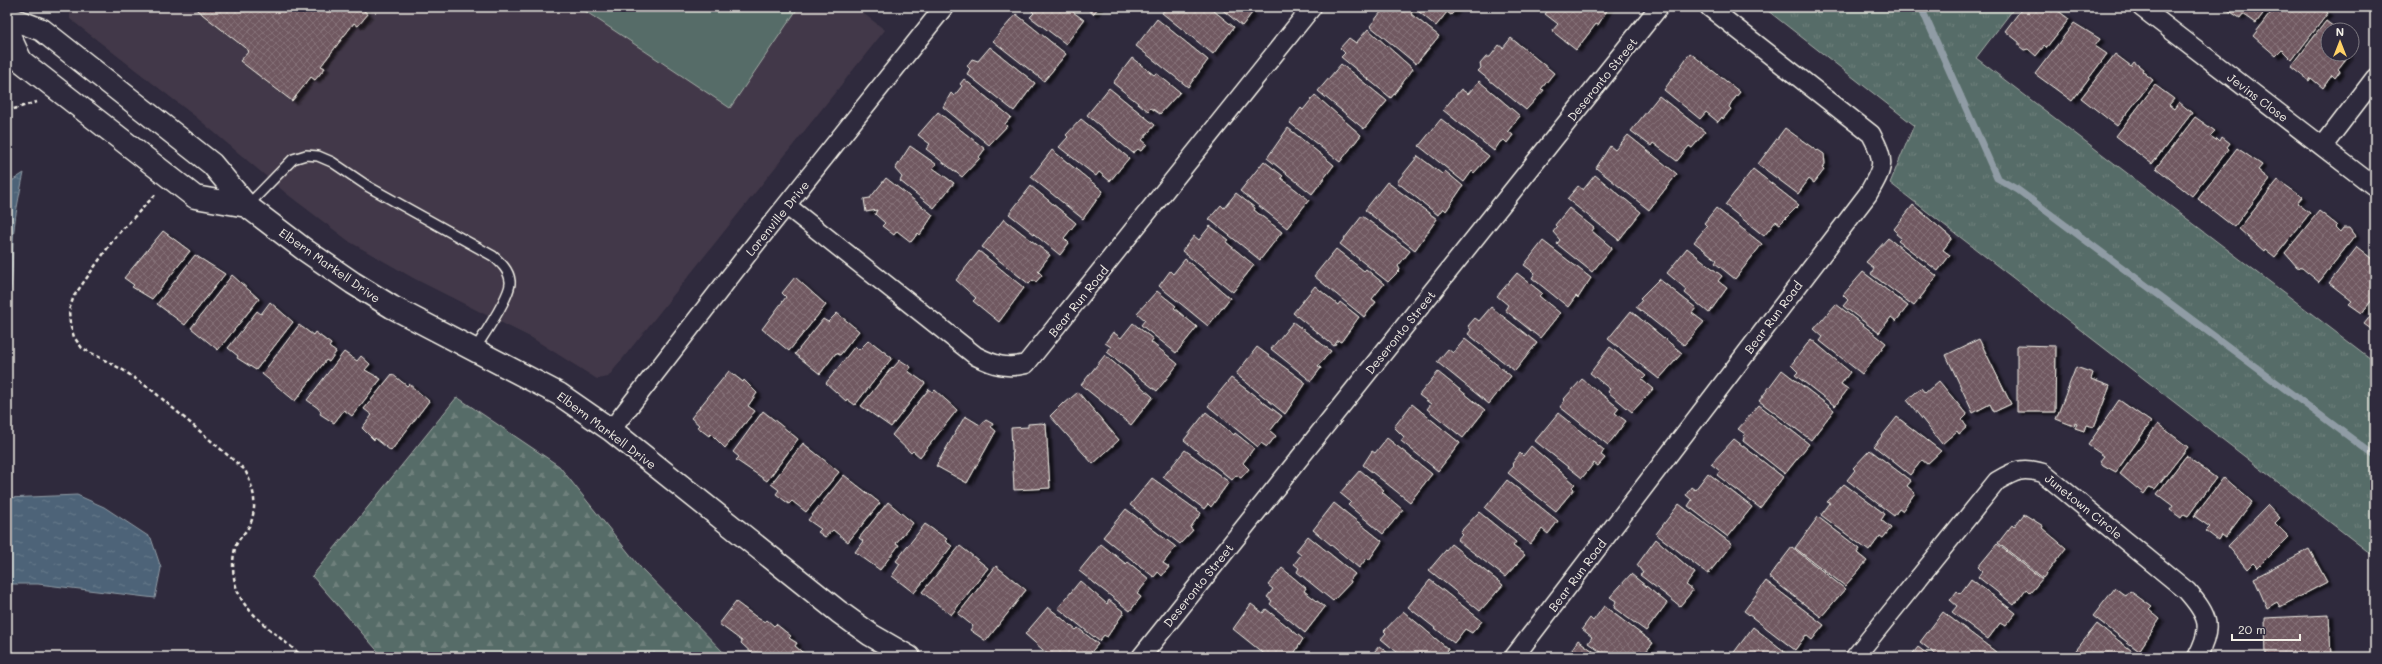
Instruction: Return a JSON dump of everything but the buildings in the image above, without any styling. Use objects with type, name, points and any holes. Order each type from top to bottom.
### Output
[{"type":"street","name":"Lorenville Drive","points":[[611,430],[944,7]]},
{"type":"street","name":"Bear Run Road","points":[[787,206],[976,356],[996,366],[1013,367],[1026,364],[1312,7]]},
{"type":"street","name":"Deseronto Street","points":[[1141,657],[1659,7]]},
{"type":"street","name":"Bear Run Road","points":[[1514,657],[1868,194],[1880,173],[1883,164],[1882,155],[1871,134],[1709,7]]},
{"type":"street","name":"Jevins Close","points":[[2141,7],[2375,187]]},
{"type":"street","name":"Elbern Markell Drive","points":[[7,17],[42,30],[212,164],[247,206],[353,283],[392,307],[559,394],[611,430],[839,612],[871,635],[910,657]]},
{"type":"street","name":"Elbern Markell Drive","points":[[7,31],[21,61],[195,197],[247,206]]},
{"type":"street","points":[[2323,146],[2375,78]]},
{"type":"street","name":"Junetown Circle","points":[[1855,657],[1997,481],[2013,471],[2027,468],[2044,473],[2187,591],[2201,607],[2206,622],[2207,638],[2197,657]]},
{"type":"lane","points":[[247,206],[293,159],[306,155],[318,156],[332,162],[370,187],[493,256],[508,270],[511,282],[506,295],[475,349]]},
{"type":"path","points":[[7,111],[41,101]]},
{"type":"path","points":[[156,194],[116,236],[74,296],[69,310],[72,330],[82,348],[123,370],[153,391],[245,470],[253,486],[255,504],[252,522],[236,544],[233,565],[236,586],[246,606],[303,657]]},
{"type":"shaded area","points":[[70,7],[855,7],[885,30],[608,377],[597,379],[532,338],[415,279],[350,242],[287,194],[196,117],[70,19]]},
{"type":"green space","points":[[579,7],[796,7],[798,8],[730,108]]},
{"type":"green space","points":[[1763,7],[2015,7],[1976,58],[2375,362],[2375,557],[1890,183],[1914,125]]},
{"type":"green space","points":[[457,397],[559,466],[640,567],[728,657],[383,657],[312,576]]},
{"type":"water","points":[[24,173],[14,225],[11,287],[7,314],[7,184]]},
{"type":"water","points":[[77,495],[104,507],[151,538],[161,568],[155,598],[38,584],[7,584],[7,498]]},
{"type":"waterway","points":[[1921,7],[1997,178],[2018,190],[2375,456]]}]
